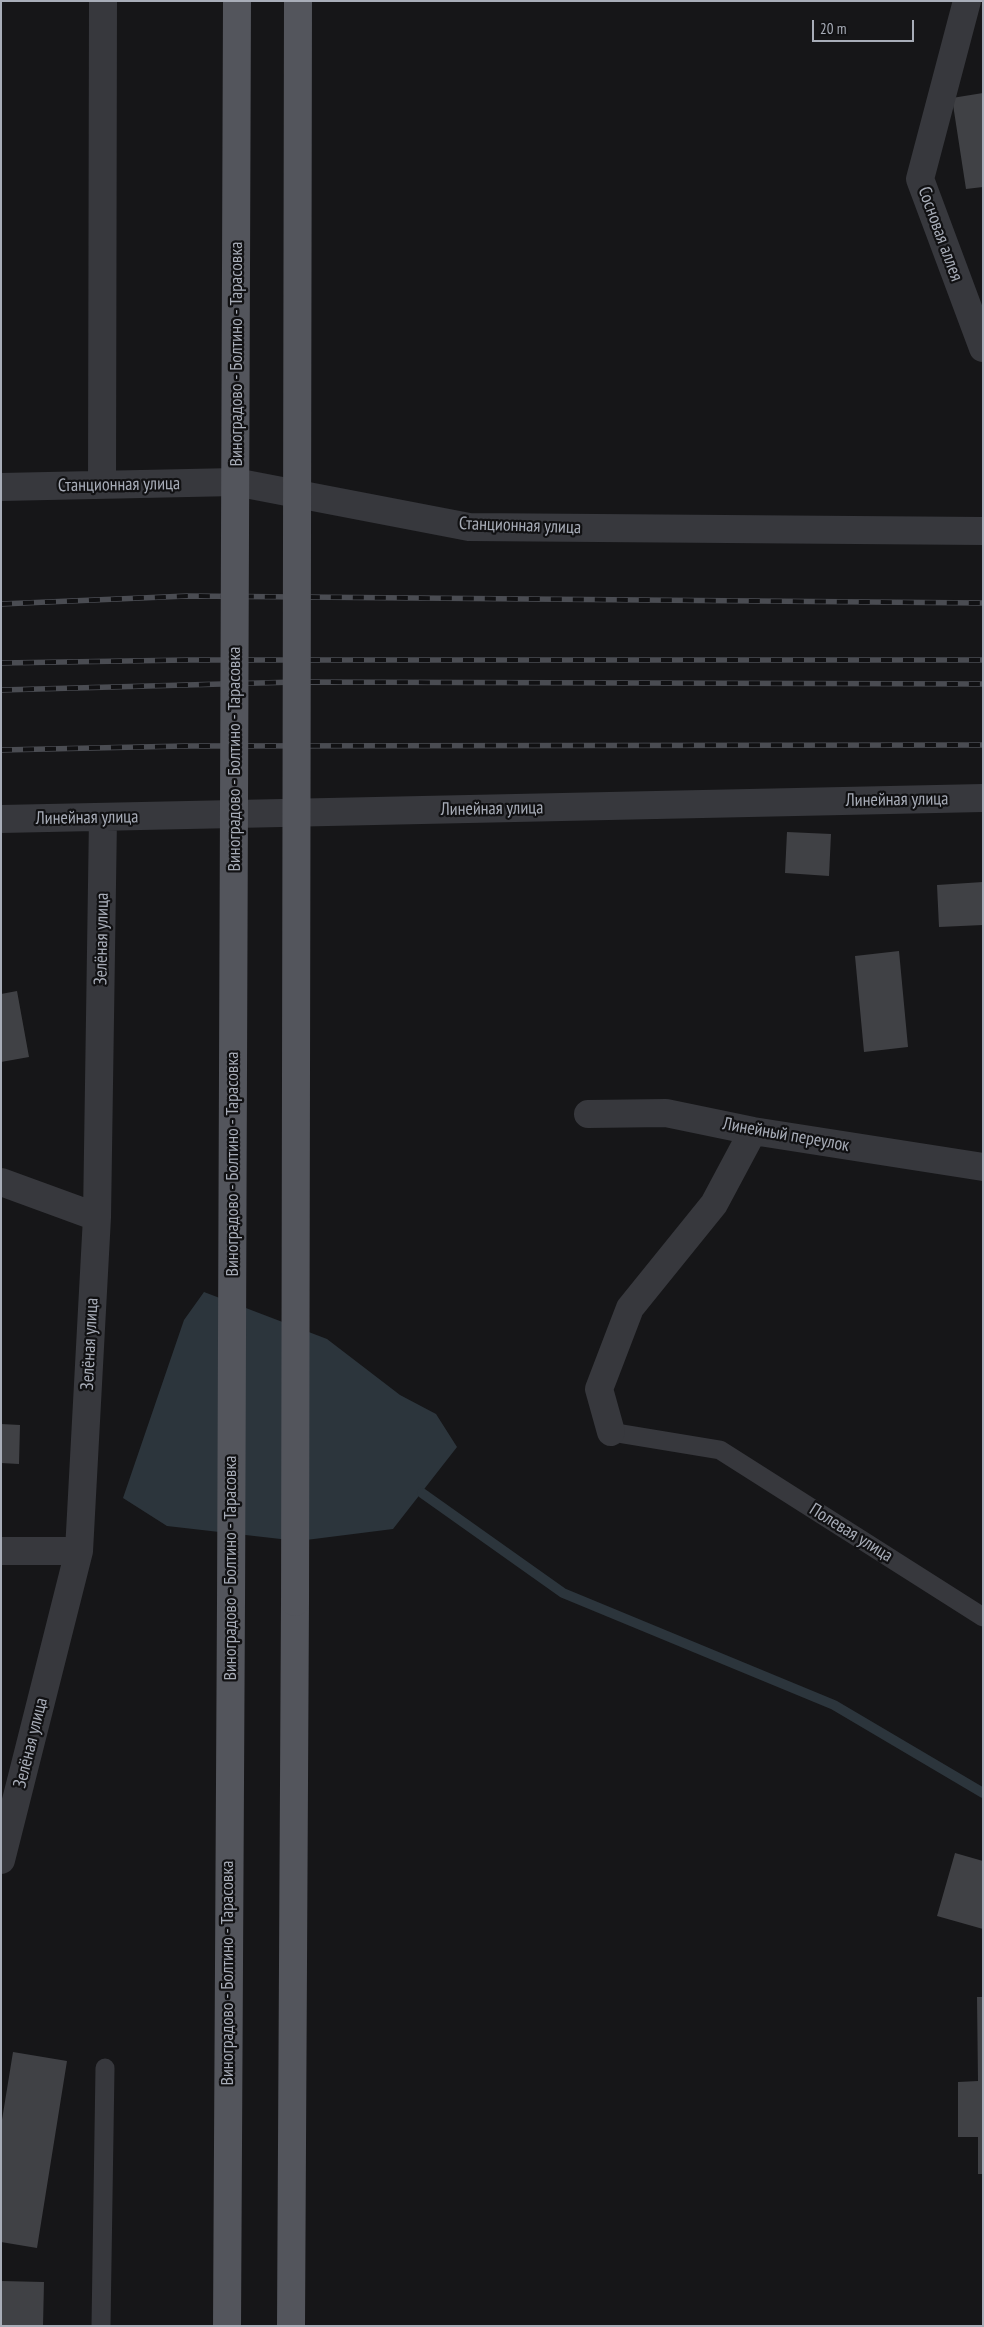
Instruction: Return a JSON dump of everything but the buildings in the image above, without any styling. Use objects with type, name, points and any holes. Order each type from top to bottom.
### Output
[{"type":"main road","name":"Виноградово - Болтино - Тарасовка","points":[[227,2326],[237,1]]},
{"type":"main road","points":[[291,2326],[295,1602],[298,1]]},
{"type":"street","points":[[102,485],[103,1]]},
{"type":"street","name":"Сосновая аллея","points":[[967,1],[920,179],[983,348]]},
{"type":"street","name":"Станционная улица","points":[[1,487],[236,482],[469,527],[983,531]]},
{"type":"street","name":"Линейная улица","points":[[1,819],[983,798]]},
{"type":"street","name":"Зелёная улица","points":[[1,1860],[79,1552],[97,1217],[103,818]]},
{"type":"street","name":"Линейный переулок","points":[[588,1114],[666,1113],[753,1131],[983,1167]]},
{"type":"street","points":[[611,1432],[599,1389],[630,1308],[714,1204],[753,1131]]},
{"type":"street","points":[[1,1182],[97,1217]]},
{"type":"street","points":[[1,1551],[79,1552]]},
{"type":"lane","name":"Полевая улица","points":[[611,1432],[720,1450],[983,1617]]},
{"type":"lane","points":[[101,2326],[106,2068]]},
{"type":"shaded area","points":[[204,1292],[327,1339],[400,1395],[436,1414],[457,1447],[393,1529],[298,1541],[167,1526],[123,1498],[184,1320]]},
{"type":"waterway","points":[[422,1493],[563,1593],[834,1705],[983,1793]]},
{"type":"railway","points":[[1,604],[187,596],[983,603]]},
{"type":"railway","points":[[1,663],[188,660],[983,660]]},
{"type":"railway","points":[[1,690],[296,682],[983,684]]},
{"type":"railway","points":[[1,750],[185,746],[983,745]]}]
